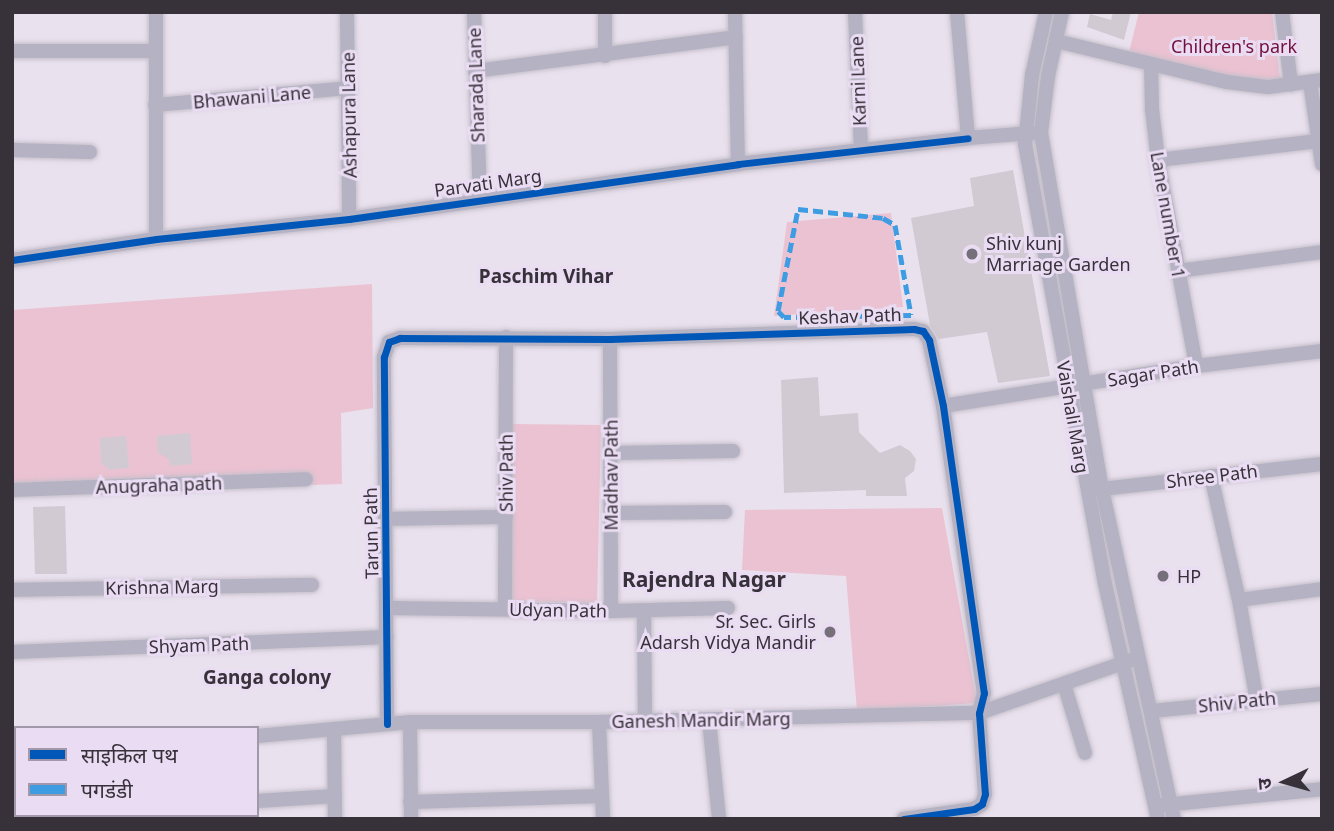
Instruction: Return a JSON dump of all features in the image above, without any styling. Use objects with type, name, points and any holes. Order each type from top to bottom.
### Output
[{"type":"street","points":[[156,12],[156,239]]},
{"type":"street","name":"Ashapura Lane","points":[[347,12],[349,219]]},
{"type":"street","name":"Sharada Lane","points":[[474,12],[480,200]]},
{"type":"street","points":[[605,12],[605,56]]},
{"type":"street","points":[[735,12],[738,164]]},
{"type":"street","name":"Karni Lane","points":[[855,12],[861,150]]},
{"type":"street","points":[[957,12],[968,138]]},
{"type":"street","name":"Vaishali Marg","points":[[1046,12],[1032,75],[1025,132],[1068,387],[1105,584],[1157,813]]},
{"type":"street","name":"Vaishali Marg","points":[[1062,12],[1041,133],[1102,489],[1172,811]]},
{"type":"street","points":[[1282,12],[1291,84]]},
{"type":"street","points":[[475,71],[736,37]]},
{"type":"street","points":[[1056,41],[1227,82],[1268,87],[1316,81],[1318,141],[1322,164]]},
{"type":"street","points":[[12,51],[155,51]]},
{"type":"street","name":"Lane number 1","points":[[1152,64],[1152,109],[1158,160],[1196,366]]},
{"type":"street","name":"Bhawani Lane","points":[[155,105],[349,89]]},
{"type":"street","name":"Parvati Marg","points":[[12,260],[156,239],[349,219],[738,164],[1025,132],[1041,133]]},
{"type":"street","points":[[1158,160],[1318,141]]},
{"type":"street","points":[[12,150],[90,152]]},
{"type":"street","points":[[1178,271],[1322,252]]},
{"type":"street","name":"Keshav Path","points":[[389,342],[400,338],[610,339],[914,329],[923,331],[929,340],[943,405],[984,693],[979,713],[982,804],[974,809],[904,819]]},
{"type":"street","name":"Shiv Path","points":[[505,609],[506,337]]},
{"type":"street","name":"Madhav Path","points":[[610,339],[611,611]]},
{"type":"street","name":"Tarun Path","points":[[387,724],[384,357],[389,342]]},
{"type":"street","name":"Sagar Path","points":[[943,405],[1196,366],[1322,351]]},
{"type":"street","points":[[612,453],[733,451]]},
{"type":"street","name":"Shree Path","points":[[1102,489],[1322,464]]},
{"type":"street","points":[[1211,476],[1239,600],[1257,701]]},
{"type":"street","name":"Anugraha path","points":[[12,490],[306,479]]},
{"type":"street","points":[[611,513],[725,512]]},
{"type":"street","points":[[387,519],[506,517]]},
{"type":"street","points":[[1105,584],[1120,580]]},
{"type":"street","name":"Krishna Marg","points":[[12,590],[312,585]]},
{"type":"street","points":[[1239,600],[1322,589]]},
{"type":"street","name":"Udyan Path","points":[[388,608],[611,611],[728,608]]},
{"type":"street","points":[[644,611],[645,722]]},
{"type":"street","name":"Shyam Path","points":[[12,652],[387,637]]},
{"type":"street","name":"Ganesh Mandir Marg","points":[[259,736],[410,722],[645,722],[979,713],[1137,658]]},
{"type":"street","points":[[1064,684],[1085,753]]},
{"type":"street","name":"Shiv Path","points":[[1152,711],[1322,694]]},
{"type":"street","points":[[709,720],[719,819]]},
{"type":"street","points":[[410,722],[411,819]]},
{"type":"street","points":[[599,722],[603,819]]},
{"type":"street","points":[[334,730],[335,819]]},
{"type":"street","points":[[1157,813],[1322,789]]},
{"type":"street","points":[[259,801],[335,796]]},
{"type":"street","points":[[410,802],[602,796]]},
{"type":"green space","name":"Children's park","points":[[1139,12],[1272,12],[1280,78],[1237,81],[1128,56]]},
{"type":"green space","points":[[891,213],[903,307],[774,316],[787,222]]},
{"type":"green space","points":[[372,284],[373,408],[341,413],[342,484],[12,494],[12,310]]},
{"type":"green space","points":[[512,424],[601,425],[597,603],[511,601]]},
{"type":"green space","points":[[942,508],[977,703],[857,711],[846,576],[742,570],[745,510]]},
{"type":"building","points":[[1113,12],[1131,12],[1124,40],[1087,27],[1090,14],[1111,20]]},
{"type":"building","name":"Shiv kunj Marriage Garden","points":[[1013,170],[1050,376],[998,383],[987,332],[939,339],[930,325],[911,218],[974,206],[970,178]]},
{"type":"building","points":[[818,377],[820,416],[858,413],[859,432],[880,453],[900,445],[916,459],[914,471],[905,478],[907,496],[866,496],[866,490],[784,493],[781,380]]},
{"type":"building","points":[[190,433],[192,464],[170,466],[169,459],[158,453],[157,436]]},
{"type":"building","points":[[126,436],[129,468],[109,470],[101,463],[100,438]]},
{"type":"building","points":[[65,506],[67,574],[35,574],[33,507]]},
{"type":"marked path","points":[[798,209],[883,218],[895,225],[911,315],[784,317],[778,311],[798,209]]},
{"type":"cycle path","points":[[12,260],[156,239],[349,219],[738,164],[968,138]]},
{"type":"cycle path","points":[[387,724],[384,357],[389,342],[400,338],[610,339],[914,329],[923,331],[929,340],[943,406],[984,693],[979,713],[985,794],[982,804],[974,809],[904,819]]},
{"type":"place","name":"Shiv kunj Marriage Garden","points":[[972,254]]},
{"type":"place","name":"HP","points":[[1163,576]]},
{"type":"place","name":"Sr. Sec. Girls Adarsh Vidya Mandir","points":[[830,632]]},
{"type":"district","name":"Paschim Vihar","points":[[546,277]]},
{"type":"district","name":"Rajendra Nagar","points":[[704,579]]},
{"type":"district","name":"Ganga colony","points":[[267,678]]}]
